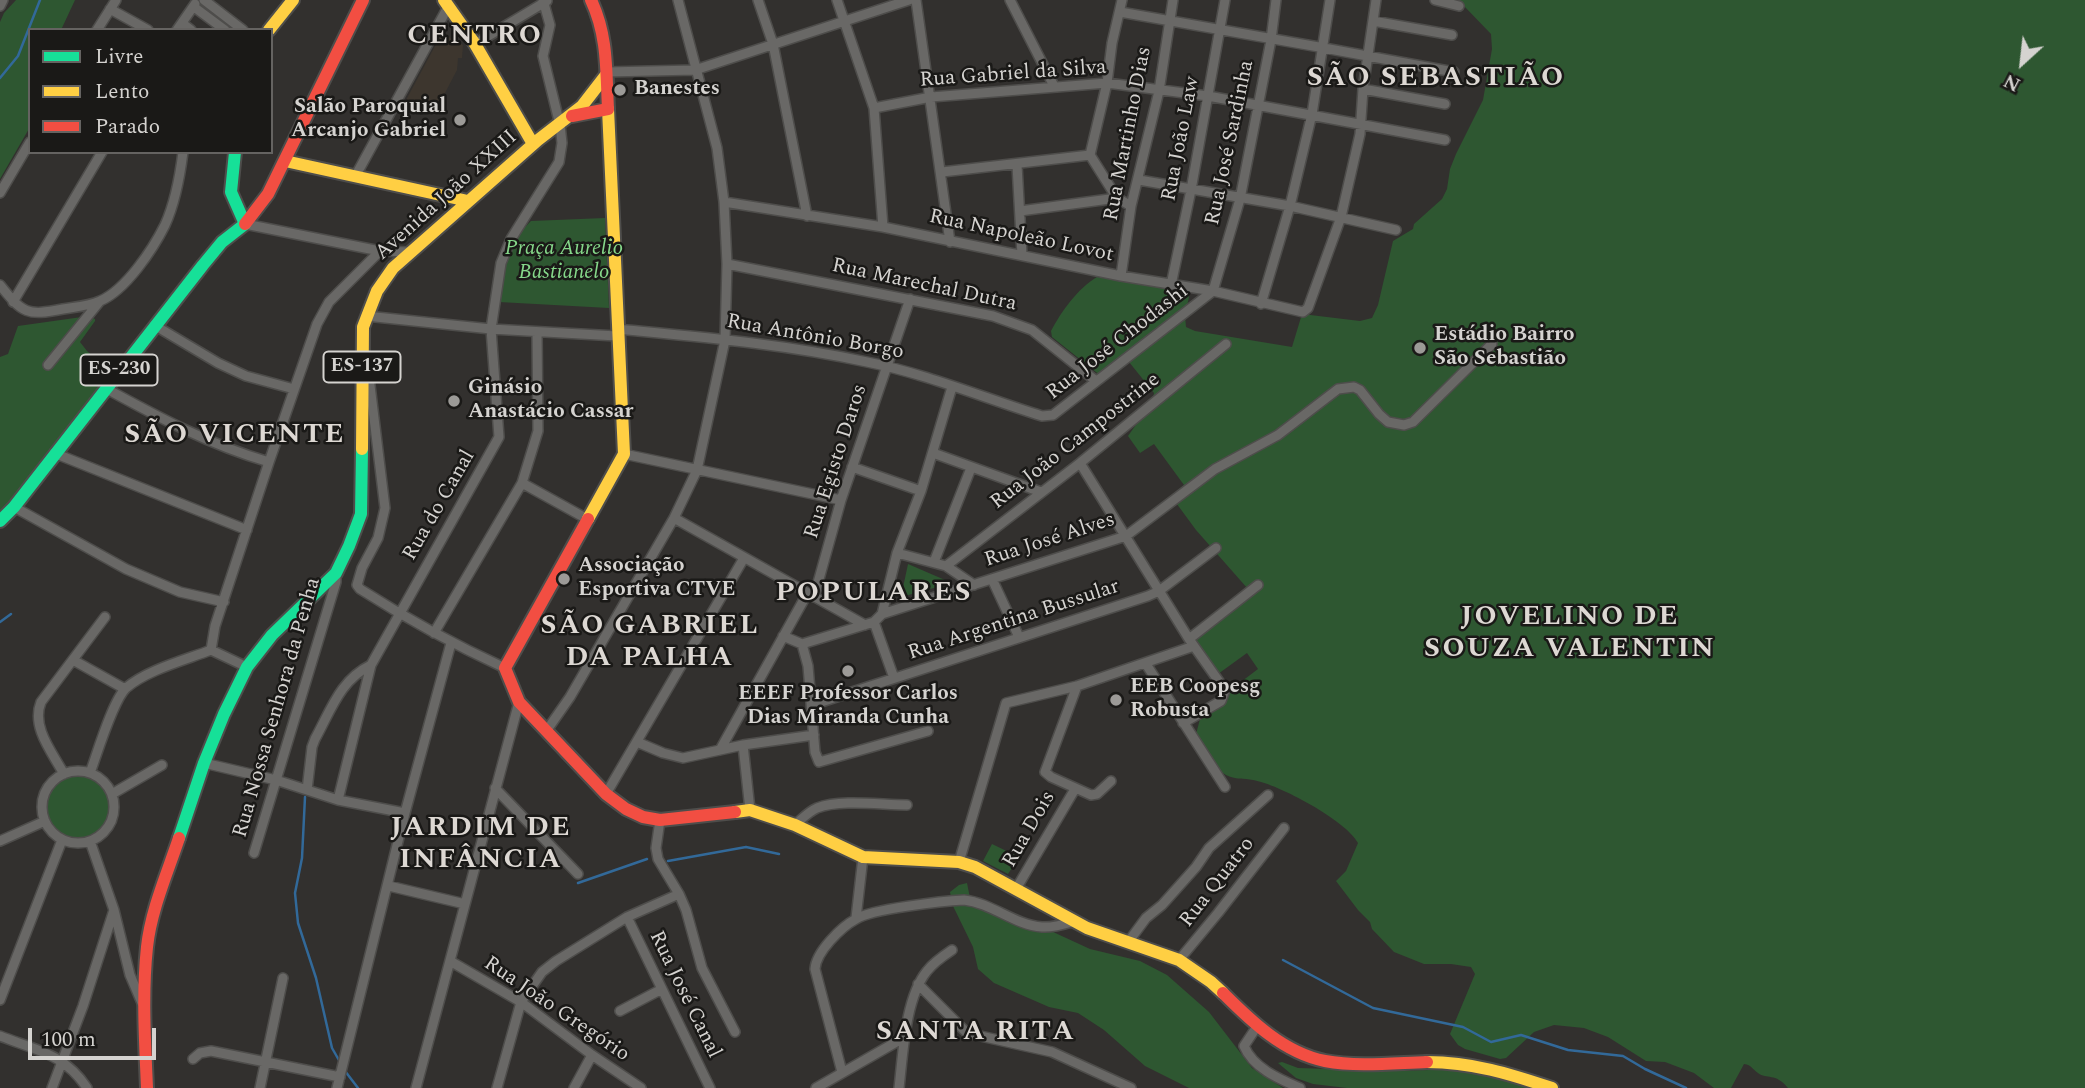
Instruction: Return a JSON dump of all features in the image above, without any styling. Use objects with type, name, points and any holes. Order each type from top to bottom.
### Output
[{"type":"street","points":[[0,6],[3,0]]},
{"type":"street","points":[[98,28],[116,0]]},
{"type":"street","points":[[204,0],[240,28]]},
{"type":"street","points":[[271,28],[293,0]]},
{"type":"street","points":[[245,224],[261,206],[285,161],[363,0]]},
{"type":"street","points":[[505,668],[624,454],[606,36],[591,0]]},
{"type":"street","points":[[547,730],[674,518],[697,470],[725,340],[727,264],[724,202],[717,148],[678,0]]},
{"type":"street","points":[[758,0],[773,44],[807,216]]},
{"type":"street","points":[[837,0],[874,108],[883,227]]},
{"type":"street","points":[[606,74],[695,70],[909,0]]},
{"type":"street","points":[[916,0],[950,242]]},
{"type":"street","points":[[1010,0],[1054,86]]},
{"type":"street","points":[[1122,0],[1090,156],[1117,198],[1131,206]]},
{"type":"street","name":"Rua Martinho Dias","points":[[1121,276],[1131,206],[1159,91],[1173,0]]},
{"type":"street","name":"Rua João Law","points":[[1171,285],[1225,0]]},
{"type":"street","name":"Rua José Sardinha","points":[[1213,291],[1240,199],[1276,0]]},
{"type":"street","points":[[1261,304],[1290,206],[1312,114],[1329,0]]},
{"type":"street","points":[[1341,217],[1361,125],[1363,89],[1376,0]]},
{"type":"street","points":[[1435,0],[1459,6]]},
{"type":"street","points":[[475,44],[546,1]]},
{"type":"street","name":"Rua do Canal","points":[[371,665],[499,437],[491,329],[501,263],[505,251],[559,162],[565,120],[543,55],[550,25],[546,1]]},
{"type":"street","points":[[179,27],[196,3],[223,28]]},
{"type":"street","points":[[356,175],[446,4],[475,44],[533,144]]},
{"type":"street","points":[[110,9],[144,28]]},
{"type":"street","points":[[1119,12],[1270,40],[1321,46],[1454,72]]},
{"type":"street","points":[[1373,21],[1452,35]]},
{"type":"street","name":"Avenida João XXIII","points":[[247,667],[272,635],[336,573],[361,514],[364,322],[377,291],[410,252],[589,98],[606,74]]},
{"type":"street","name":"Rua Gabriel da Silva","points":[[874,108],[931,97],[1107,83],[1258,104],[1445,140]]},
{"type":"street","points":[[1363,89],[1445,104]]},
{"type":"street","name":"ES-137","points":[[565,120],[608,109]]},
{"type":"street","points":[[0,193],[28,145]]},
{"type":"street","points":[[13,302],[101,154]]},
{"type":"street","points":[[48,365],[100,301],[122,285],[140,264],[165,224],[183,154]]},
{"type":"street","points":[[235,154],[231,192],[245,224]]},
{"type":"street","points":[[942,172],[1090,156]]},
{"type":"street","points":[[285,161],[468,201]]},
{"type":"street","points":[[1017,165],[1022,255]]},
{"type":"street","points":[[1139,180],[1290,206],[1396,230]]},
{"type":"street","points":[[1020,211],[1117,198]]},
{"type":"street","name":"Rua Napoleão Lovot","points":[[724,202],[883,227],[1121,276],[1213,291],[1298,313],[1305,312],[1308,308],[1341,217]]},
{"type":"street","points":[[245,224],[380,251],[410,252]]},
{"type":"street","name":"ES-230","points":[[0,521],[14,507],[222,242],[245,224]]},
{"type":"street","points":[[211,650],[268,461],[317,324],[328,302],[380,251]]},
{"type":"street","name":"Rua Marechal Dutra","points":[[727,264],[1018,323],[1032,330],[1096,381]]},
{"type":"street","points":[[0,285],[13,302],[28,312],[43,313],[100,301]]},
{"type":"street","name":"Rua José Chodashi","points":[[1042,416],[1053,415],[1213,291]]},
{"type":"street","name":"Rua Egisto Daros","points":[[720,750],[783,636],[811,596],[910,299]]},
{"type":"street","points":[[364,322],[386,508],[378,538],[362,568],[357,585],[399,614],[451,643],[505,668],[519,702],[606,794],[626,809],[642,817],[660,820],[750,810],[795,825],[863,858],[959,862],[975,867],[1044,906],[1097,931],[1178,960],[1211,982],[1288,1048],[1311,1058],[1324,1061],[1457,1062],[1494,1069],[1552,1088]]},
{"type":"street","name":"Rua Antônio Borgo","points":[[364,322],[537,332],[617,332],[725,340],[887,366],[1042,416]]},
{"type":"street","points":[[154,326],[246,376],[294,389]]},
{"type":"street","points":[[434,633],[522,483],[538,431],[537,332]]},
{"type":"street","name":"Rua João Campostrine","points":[[946,566],[1080,463],[1226,344]]},
{"type":"street","name":"Rua José Alves","points":[[802,644],[869,624],[882,614],[1126,536],[1215,469],[1278,435],[1338,389],[1347,387],[1360,390],[1388,422],[1405,425],[1413,422],[1492,344]]},
{"type":"street","points":[[882,614],[897,553],[921,491],[953,387]]},
{"type":"street","points":[[105,388],[176,427],[231,451],[268,461]]},
{"type":"street","points":[[54,453],[247,530]]},
{"type":"street","points":[[933,453],[1041,492]]},
{"type":"street","points":[[624,454],[841,500]]},
{"type":"street","points":[[1080,463],[1225,693],[1221,701],[1183,723]]},
{"type":"street","points":[[852,467],[921,491]]},
{"type":"street","points":[[934,562],[971,468]]},
{"type":"street","points":[[522,483],[589,520]]},
{"type":"street","points":[[14,507],[126,569],[180,592],[224,602]]},
{"type":"street","points":[[674,518],[811,596],[869,624],[894,678]]},
{"type":"street","name":"Rua Argentina Bussular","points":[[812,705],[1159,591],[1216,548]]},
{"type":"street","points":[[897,553],[946,566],[974,585]]},
{"type":"street","points":[[606,794],[744,558]]},
{"type":"street","name":"Rua Nossa Senhora da Penha","points":[[254,853],[336,582],[336,573]]},
{"type":"street","points":[[992,579],[1019,637]]},
{"type":"street","points":[[959,862],[1006,703],[1077,686],[1146,664],[1191,643],[1258,585]]},
{"type":"street","points":[[64,774],[38,727],[37,712],[41,702],[104,617]]},
{"type":"street","points":[[783,636],[802,644],[808,666],[817,761],[823,763],[928,731]]},
{"type":"street","points":[[337,1088],[405,813],[451,643]]},
{"type":"street","points":[[90,773],[117,701],[125,689],[169,666],[211,650],[247,667]]},
{"type":"street","points":[[73,660],[125,689]]},
{"type":"street","points":[[1146,664],[1224,787]]},
{"type":"street","points":[[307,790],[315,738],[346,682],[358,671],[371,665]]},
{"type":"street","points":[[338,800],[371,665]]},
{"type":"street","name":"ES-137","points":[[148,1088],[144,1007],[146,960],[156,905],[204,763],[223,714],[247,667]]},
{"type":"street","points":[[1077,686],[1045,772],[1088,795],[1095,795],[1111,781]]},
{"type":"street","points":[[416,1088],[519,702]]},
{"type":"street","points":[[637,742],[684,758],[814,734]]},
{"type":"street","points":[[743,745],[750,810]]},
{"type":"street","points":[[204,763],[276,780],[338,800],[405,813]]},
{"type":"street","points":[[112,794],[162,765]]},
{"type":"street","points":[[72,771],[90,773],[99,778],[112,794],[113,817],[101,836],[90,841],[78,844],[62,840],[51,831],[45,821],[42,800],[46,789],[54,780],[72,771]]},
{"type":"street","points":[[495,788],[578,874]]},
{"type":"street","name":"Rua Dois","points":[[1016,889],[1074,789]]},
{"type":"street","points":[[1129,941],[1146,918],[1163,905],[1196,867],[1209,848],[1268,795]]},
{"type":"street","points":[[795,825],[819,807],[857,804],[907,806]]},
{"type":"street","points":[[660,820],[656,848],[658,859],[679,894],[702,968],[735,1032]]},
{"type":"street","points":[[0,841],[45,821]]},
{"type":"street","name":"Rua Quatro","points":[[1178,960],[1284,828]]},
{"type":"street","points":[[0,1000],[62,840]]},
{"type":"street","points":[[90,841],[114,910],[130,975],[144,1007]]},
{"type":"street","points":[[856,918],[863,858]]},
{"type":"street","points":[[389,886],[465,904]]},
{"type":"street","points":[[497,1088],[521,1002],[542,972],[627,918],[679,894]]},
{"type":"street","points":[[842,1072],[815,969],[816,960],[826,945],[856,918],[876,912],[964,900],[976,902],[1039,927],[1075,921]]},
{"type":"street","points":[[52,1088],[94,974],[114,910]]},
{"type":"street","name":"Rua José Canal","points":[[627,918],[710,1088]]},
{"type":"street","points":[[899,1088],[905,1037],[918,984],[928,969],[952,950]]},
{"type":"street","name":"Rua João Gregório","points":[[450,961],[521,1002],[641,1088]]},
{"type":"street","points":[[260,1088],[283,978]]},
{"type":"street","points":[[918,984],[959,1028],[977,1036],[1052,1052],[1131,1088]]},
{"type":"street","points":[[621,1011],[662,989]]},
{"type":"street","points":[[1258,1025],[1244,1046],[1246,1052],[1261,1067],[1300,1088]]},
{"type":"street","points":[[0,1036],[62,1059],[87,1088]]},
{"type":"street","points":[[816,1088],[905,1037]]},
{"type":"street","points":[[193,1059],[200,1052],[211,1051],[265,1064],[341,1074]]},
{"type":"street","points":[[574,1088],[592,1055]]},
{"type":"shaded area","points":[[442,33],[463,45],[462,58],[458,58],[457,70],[434,114],[406,100]]},
{"type":"green space","points":[[16,0],[75,0],[62,28],[28,28],[28,130],[0,179],[0,22]]},
{"type":"green space","points":[[1453,0],[2085,0],[2085,1088],[1788,1088],[1779,1080],[1761,1075],[1744,1064],[1731,1088],[1714,1088],[1694,1073],[1665,1062],[1646,1061],[1608,1037],[1584,1028],[1554,1025],[1534,1032],[1506,1058],[1500,1059],[1465,1049],[1458,1045],[1450,1034],[1475,974],[1471,967],[1424,964],[1394,952],[1372,929],[1370,922],[1336,881],[1346,871],[1358,843],[1351,834],[1327,814],[1278,788],[1250,779],[1233,778],[1221,772],[1195,738],[1200,719],[1227,700],[1229,691],[1258,669],[1247,653],[1218,674],[1190,636],[1192,631],[1248,589],[1196,530],[1171,496],[1184,485],[1154,444],[1140,453],[1128,436],[1152,402],[1154,393],[1129,362],[1101,376],[1052,337],[1051,331],[1071,301],[1083,287],[1097,277],[1190,292],[1185,316],[1186,327],[1195,331],[1292,347],[1302,314],[1360,321],[1372,318],[1378,305],[1393,241],[1413,229],[1414,224],[1442,199],[1456,154],[1483,100],[1492,49],[1491,34],[1464,6]]},
{"type":"green space","name":"Praça Aurelio Bastianelo","points":[[605,218],[609,308],[499,302],[506,258],[515,240],[531,221]]},
{"type":"green space","points":[[89,316],[95,321],[80,342],[113,373],[0,513],[0,357],[8,354],[18,326]]},
{"type":"green space","points":[[908,564],[952,583],[901,597]]},
{"type":"green space","points":[[78,776],[101,785],[110,808],[101,831],[78,840],[55,831],[46,808],[55,785]]},
{"type":"green space","points":[[992,844],[1019,857],[1008,874],[983,861]]},
{"type":"green space","points":[[967,883],[970,898],[988,902],[1090,949],[1140,961],[1167,975],[1209,1012],[1252,1068],[1283,1088],[1189,1088],[1145,1066],[1104,1030],[1078,1013],[1049,1007],[994,983],[978,969],[973,947],[953,906],[950,892]]},
{"type":"green space","points":[[1278,1063],[1298,1068],[1395,1071],[1462,1069],[1502,1076],[1533,1088],[1347,1088],[1313,1084],[1296,1078]]},
{"type":"waterway","points":[[29,28],[40,0]]},
{"type":"waterway","points":[[0,78],[18,56],[28,31]]},
{"type":"waterway","points":[[0,622],[11,614]]},
{"type":"waterway","points":[[305,797],[302,858],[295,893],[298,923],[316,978],[332,1048],[340,1062]]},
{"type":"waterway","points":[[668,861],[746,847],[779,854]]},
{"type":"waterway","points":[[578,883],[647,859]]},
{"type":"waterway","points":[[1283,960],[1373,1008],[1463,1027],[1491,1042],[1521,1035],[1568,1050],[1623,1056],[1686,1088]]},
{"type":"waterway","points":[[345,1071],[358,1088]]},
{"type":"traffic: fast","points":[[0,521],[14,507],[203,265],[222,242],[245,224],[231,192],[235,154]]},
{"type":"traffic: fast","points":[[179,838],[204,763],[247,667],[272,635],[336,573],[349,546],[361,514],[362,449]]},
{"type":"traffic: slow","points":[[271,28],[293,0]]},
{"type":"traffic: slow","points":[[444,0],[475,44],[533,144]]},
{"type":"traffic: slow","points":[[362,449],[363,327],[377,291],[393,268],[538,140],[582,106],[606,75]]},
{"type":"traffic: slow","points":[[588,519],[624,454],[608,109]]},
{"type":"traffic: slow","points":[[285,161],[468,201]]},
{"type":"traffic: slow","points":[[735,812],[750,810],[795,825],[863,857],[959,862],[975,867],[1087,928],[1179,960],[1223,993]]},
{"type":"traffic: slow","points":[[1427,1062],[1475,1067],[1552,1088]]},
{"type":"traffic: jam","points":[[245,224],[268,194],[363,0]]},
{"type":"traffic: jam","points":[[572,116],[608,109],[601,27],[591,0]]},
{"type":"traffic: jam","points":[[588,519],[505,668],[519,702],[606,794],[626,809],[643,817],[660,820],[735,812]]},
{"type":"traffic: jam","points":[[147,1088],[144,1000],[147,947],[156,906],[179,838]]},
{"type":"traffic: jam","points":[[1223,993],[1269,1035],[1310,1057],[1350,1064],[1427,1062]]},
{"type":"place","name":"Banestes","points":[[620,90]]},
{"type":"place","name":"Salão Paroquial Arcanjo Gabriel","points":[[460,120]]},
{"type":"place","name":"Estádio Bairro São Sebastião","points":[[1420,348]]},
{"type":"place","name":"Ginásio Anastácio Cassar","points":[[454,401]]},
{"type":"place","name":"Associação Esportiva CTVE","points":[[564,579]]},
{"type":"place","name":"EEEF Professor Carlos Dias Miranda Cunha","points":[[848,671]]},
{"type":"place","name":"EEB Coopesg Robusta","points":[[1116,700]]},
{"type":"district","name":"CENTRO","points":[[475,38]]},
{"type":"district","name":"SÃO SEBASTIÃO","points":[[1436,80]]},
{"type":"district","name":"SÃO VICENTE","points":[[235,437]]},
{"type":"district","name":"POPULARES","points":[[874,595]]},
{"type":"district","name":"JOVELINO DE SOUZA VALENTIN","points":[[1570,635]]},
{"type":"district","name":"SÃO GABRIEL DA PALHA","points":[[650,644]]},
{"type":"district","name":"JARDIM DE INFÂNCIA","points":[[481,846]]},
{"type":"district","name":"SANTA RITA","points":[[976,1034]]}]
